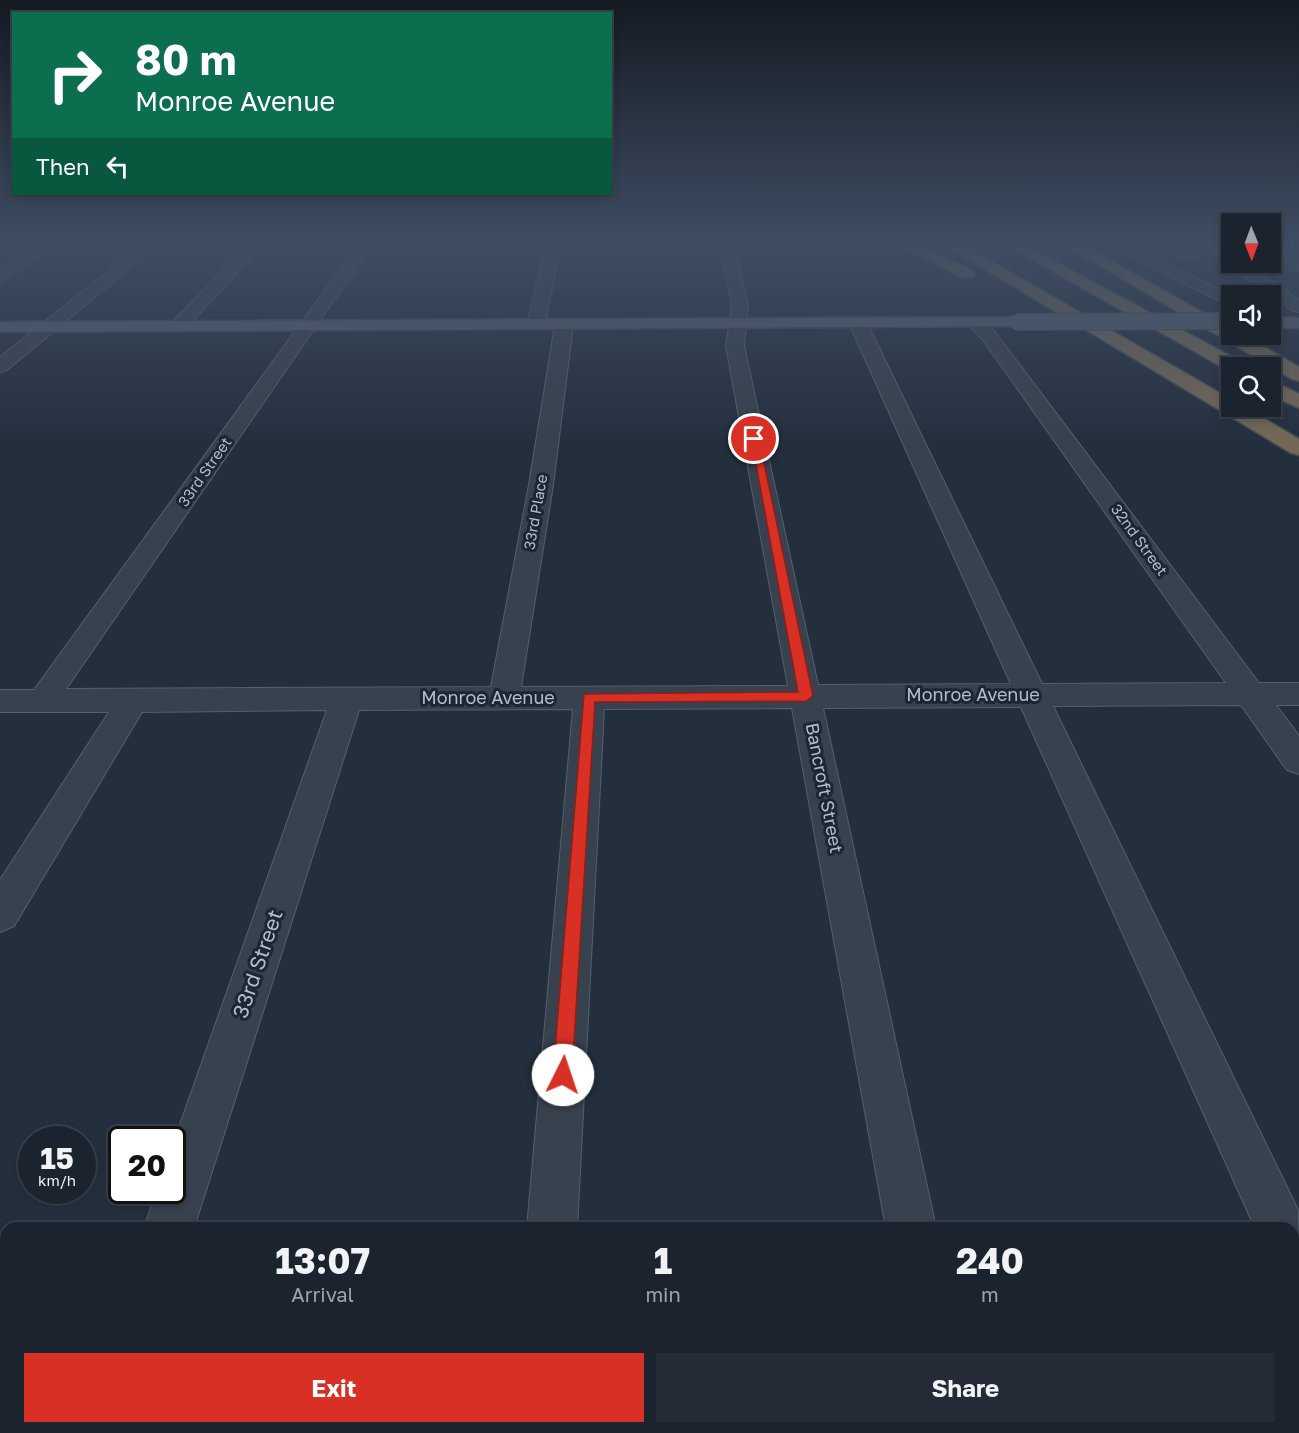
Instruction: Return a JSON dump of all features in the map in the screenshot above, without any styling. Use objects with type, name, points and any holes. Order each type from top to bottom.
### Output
[{"type":"highway","points":[[1035,309],[1205,393]]},
{"type":"highway","points":[[1061,309],[1299,448]]},
{"type":"highway","points":[[1130,309],[1221,359]]},
{"type":"highway","points":[[1184,309],[1299,375]]},
{"type":"highway","points":[[1281,392],[1299,402]]},
{"type":"main road","points":[[0,327],[1221,321]]},
{"type":"main road","points":[[1281,322],[1299,323]]},
{"type":"street","points":[[0,366],[71,309]]},
{"type":"street","points":[[178,326],[195,309]]},
{"type":"street","name":"33rd Street","points":[[42,701],[321,309]]},
{"type":"street","points":[[536,324],[539,309]]},
{"type":"street","name":"Bancroft Street","points":[[740,309],[735,346],[910,1222]]},
{"type":"street","name":"32nd Street","points":[[975,322],[989,336],[1299,761]]},
{"type":"street","points":[[858,323],[1277,1222]]},
{"type":"street","name":"33rd Place","points":[[504,698],[541,485],[564,324]]},
{"type":"street","name":"Monroe Avenue","points":[[0,701],[1299,694]]},
{"type":"street","points":[[552,1222],[588,698]]},
{"type":"street","name":"33rd Street","points":[[171,1222],[347,699]]},
{"type":"street","points":[[0,914],[133,700]]},
{"type":"route","points":[[563,1075],[588,698],[806,696],[754,439]]}]
